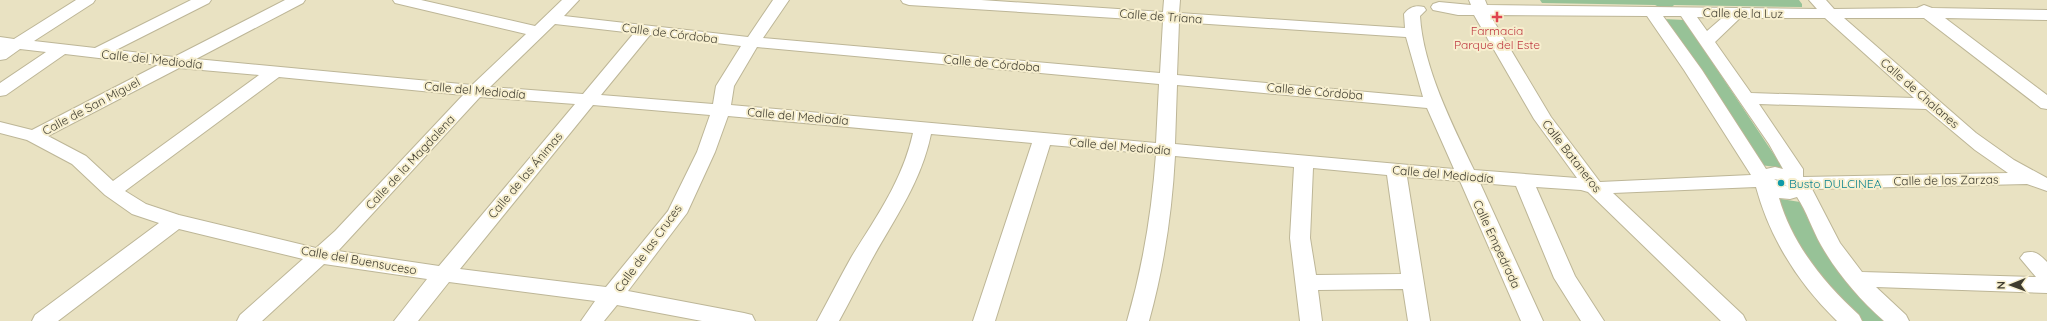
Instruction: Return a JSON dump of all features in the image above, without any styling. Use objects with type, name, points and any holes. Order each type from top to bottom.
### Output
[{"type":"street","points":[[0,56],[9,43],[87,0]]},
{"type":"street","points":[[98,53],[203,0]]},
{"type":"street","name":"Calle de San Miguel","points":[[34,136],[174,62],[297,0]]},
{"type":"street","points":[[401,0],[536,31]]},
{"type":"street","name":"Calle de la Magdalena","points":[[248,321],[342,236],[476,90],[536,31],[571,0]]},
{"type":"street","name":"Calle de las Cruces","points":[[592,321],[677,212],[706,152],[721,110],[725,86],[752,42],[781,0]]},
{"type":"street","name":"Calle de Triana","points":[[909,0],[1413,33]]},
{"type":"street","points":[[1138,321],[1145,303],[1160,221],[1172,0]]},
{"type":"street","name":"Calle de Chalanes","points":[[1818,0],[1830,14],[1930,104],[1986,150],[2041,179]]},
{"type":"street","name":"Calle de la Luz","points":[[1425,4],[1608,10],[1830,14],[1920,6],[2047,15]]},
{"type":"street","name":"Calle Empedrada","points":[[1425,4],[1412,14],[1413,33],[1434,102],[1532,321]]},
{"type":"street","name":"Calle Bataneros","points":[[1478,5],[1485,22],[1543,119],[1595,188],[1735,321]]},
{"type":"street","points":[[1920,6],[2047,104]]},
{"type":"street","points":[[1608,10],[1669,35]]},
{"type":"street","points":[[1652,11],[1764,181],[1774,212],[1800,262],[1851,321]]},
{"type":"street","points":[[1595,188],[1764,181],[1775,190],[1787,193],[1796,191],[1793,169],[1707,40],[1685,11]]},
{"type":"street","points":[[1707,40],[1736,13]]},
{"type":"street","name":"Calle de Córdoba","points":[[551,19],[752,42],[1434,102]]},
{"type":"street","name":"Calle de las Ánimas","points":[[404,321],[646,30]]},
{"type":"street","name":"Calle del Mediodía","points":[[9,43],[174,62],[476,90],[721,110],[1524,181],[1582,184],[1595,188]]},
{"type":"street","points":[[0,91],[62,49]]},
{"type":"street","points":[[112,191],[276,71]]},
{"type":"street","points":[[1746,98],[1930,104]]},
{"type":"street","name":"Calle del Buensuceso","points":[[0,127],[34,136],[79,160],[112,191],[139,208],[175,220],[320,256],[613,296],[744,321]]},
{"type":"street","points":[[828,321],[860,261],[903,190],[919,148],[923,129]]},
{"type":"street","points":[[984,321],[1043,139]]},
{"type":"street","points":[[1304,162],[1300,238],[1311,321]]},
{"type":"street","points":[[1396,170],[1419,321]]},
{"type":"street","name":"Calle de las Zarzas","points":[[1796,183],[2041,179]]},
{"type":"street","points":[[1524,181],[1565,278],[1593,321]]},
{"type":"street","points":[[1796,183],[1807,198],[1831,245],[1856,279],[1878,304],[1898,321]]},
{"type":"street","points":[[43,321],[175,220]]},
{"type":"street","points":[[2031,258],[2047,275]]},
{"type":"street","points":[[1856,279],[2047,285]]},
{"type":"street","points":[[1307,283],[1414,281]]},
{"type":"green space","points":[[1540,0],[1799,0],[1802,7],[1674,5],[1668,11],[1655,5],[1542,3]]},
{"type":"green space","points":[[1664,19],[1684,20],[1783,168],[1760,165]]},
{"type":"green space","points":[[1775,198],[1800,202],[1821,246],[1855,289],[1890,321],[1862,321],[1837,297],[1797,244]]},
{"type":"place","name":"Farmacia Parque del Este","points":[[1497,17]]},
{"type":"place","name":"Busto DULCINEA","points":[[1781,183]]}]
